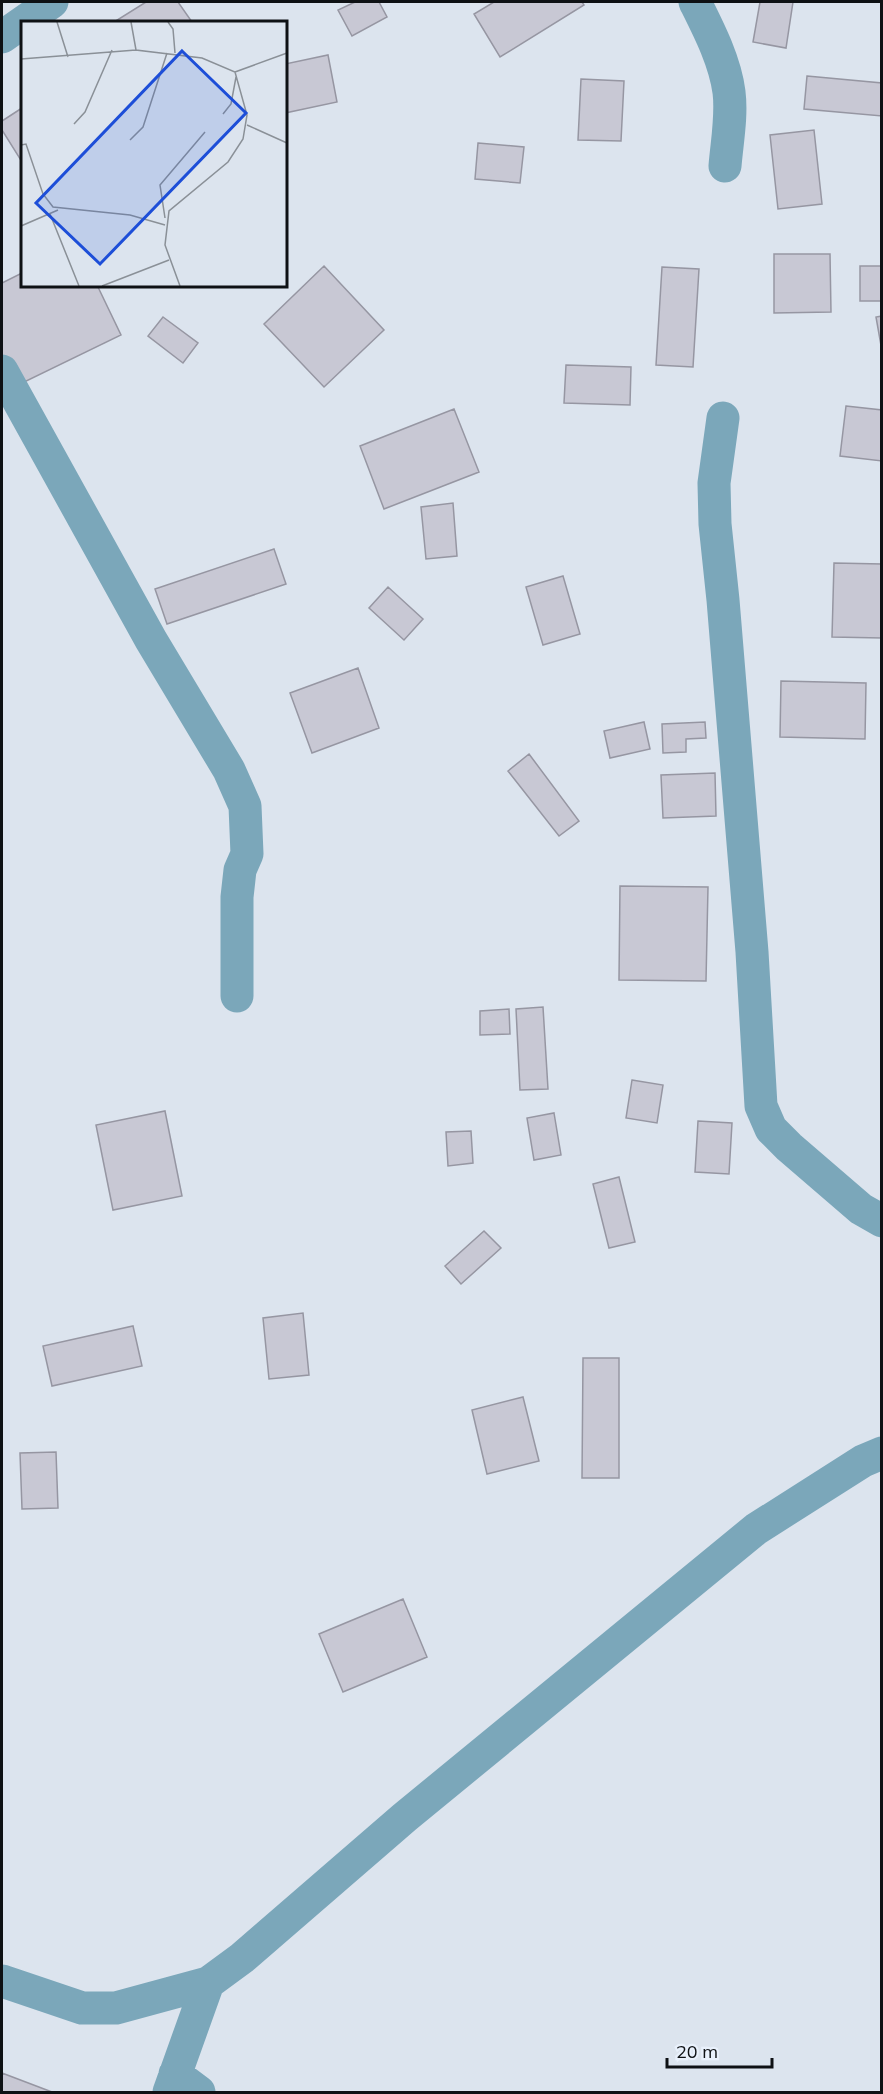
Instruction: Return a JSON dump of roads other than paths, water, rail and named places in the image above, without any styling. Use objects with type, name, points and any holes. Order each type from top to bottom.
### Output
[{"type":"street","points":[[25,21],[52,2]]},
{"type":"street","points":[[695,2],[715,44],[729,91],[730,110],[725,166]]},
{"type":"street","points":[[2,37],[21,24]]},
{"type":"street","points":[[2,371],[151,640],[229,770],[245,806],[247,854],[240,870],[237,897],[237,996]]},
{"type":"street","points":[[723,418],[714,483],[715,524],[752,952],[761,1106],[771,1129],[789,1147],[861,1209],[882,1221]]},
{"type":"street","points":[[2,1981],[82,2008],[116,2008],[208,1983],[242,1958],[405,1817],[756,1529],[863,1461],[882,1453]]},
{"type":"street","points":[[181,2086],[208,1983]]}]
